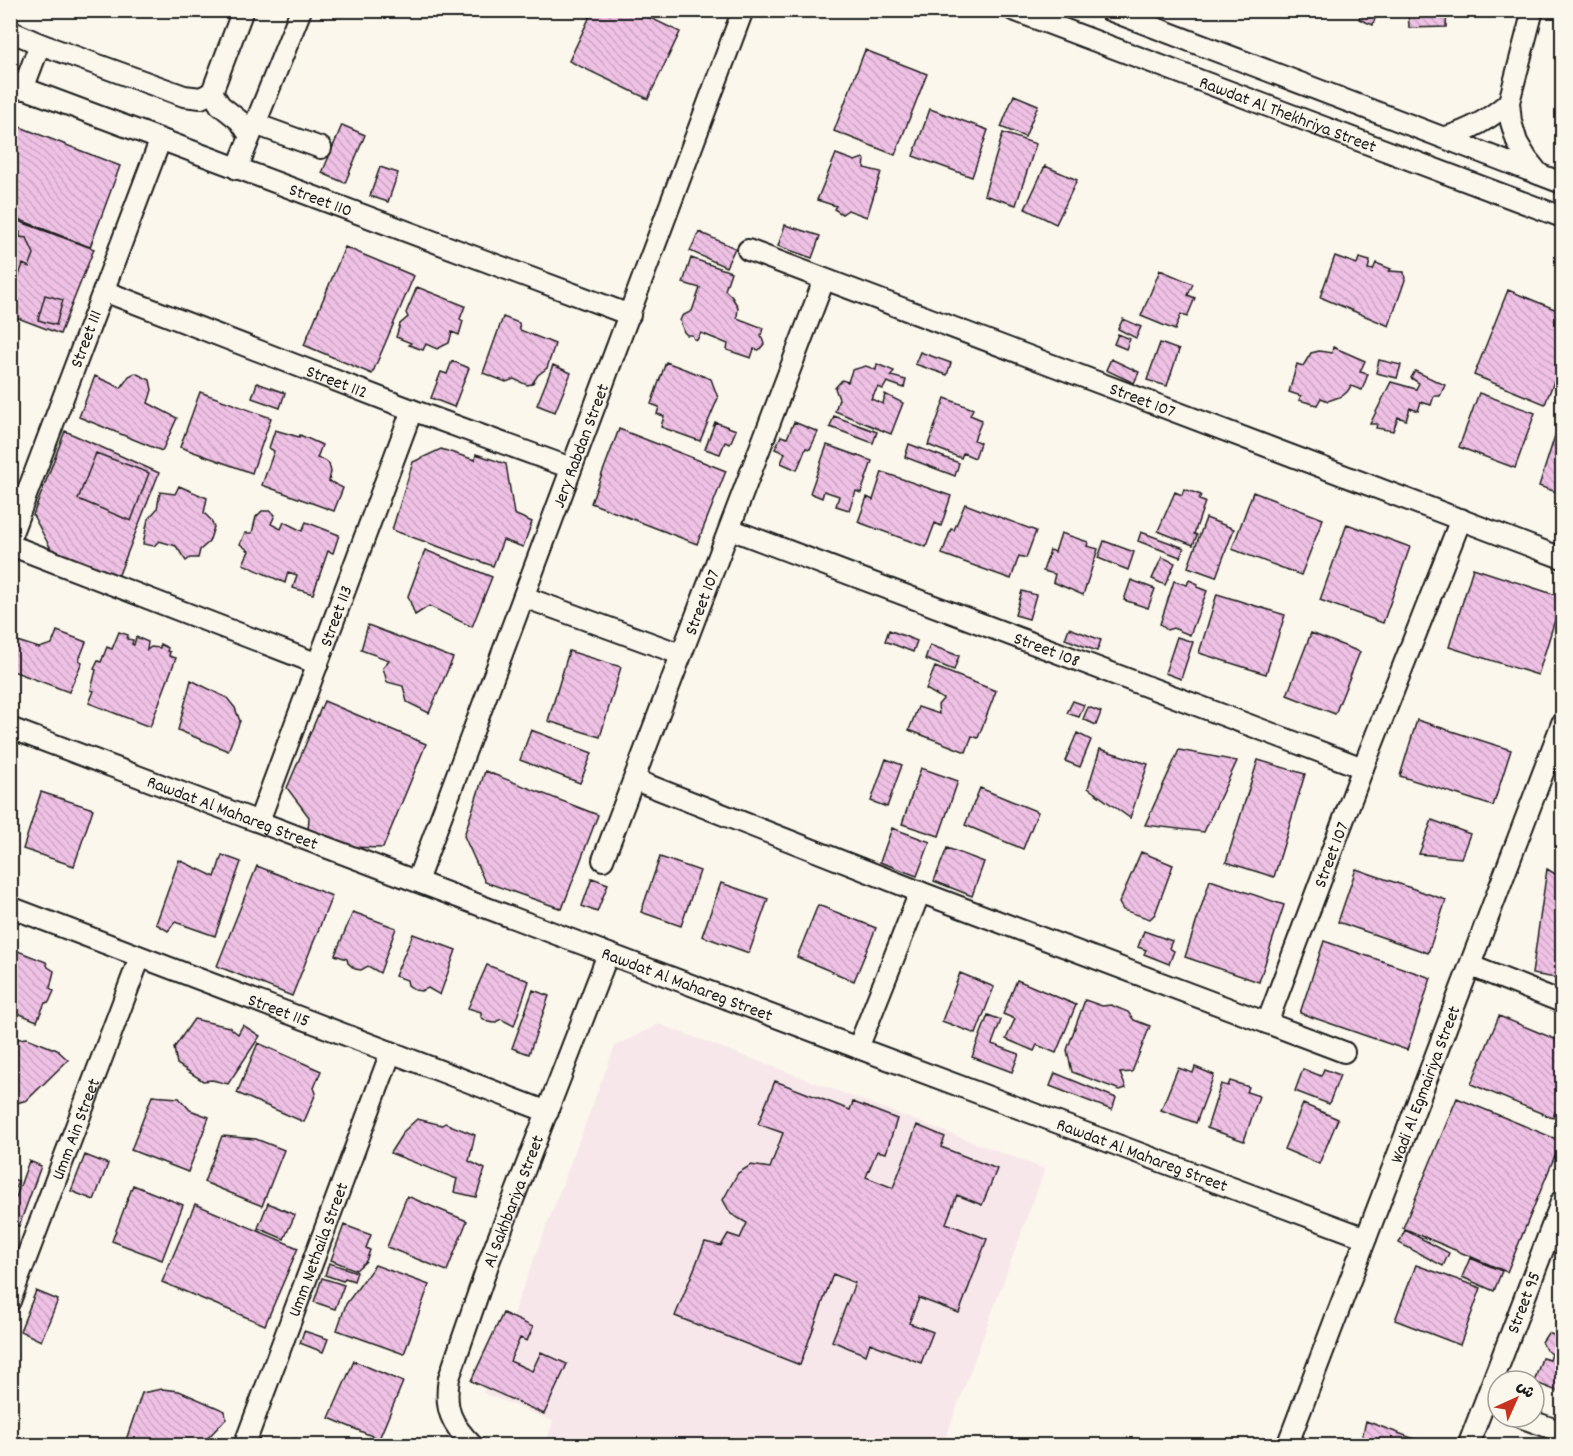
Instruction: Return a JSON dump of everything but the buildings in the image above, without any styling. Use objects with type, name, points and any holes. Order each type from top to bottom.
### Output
[{"type":"street","points":[[10,31],[184,96],[201,98],[212,92],[243,10]]},
{"type":"street","points":[[237,169],[300,10]]},
{"type":"street","name":"Jery Rabdan Street","points":[[417,881],[743,10]]},
{"type":"street","name":"Rawdat Al Thekhriya Street","points":[[1013,10],[1563,217]]},
{"type":"street","name":"Rawdat Al Thekhriya Street","points":[[1109,10],[1563,183]]},
{"type":"street","points":[[1533,10],[1509,102],[1511,122],[1517,141],[1527,159],[1540,175]]},
{"type":"street","points":[[17,86],[40,44]]},
{"type":"street","name":"Street 110","points":[[17,86],[630,315]]},
{"type":"street","points":[[212,92],[220,105],[253,130],[321,148]]},
{"type":"street","points":[[1446,137],[1480,124],[1509,102]]},
{"type":"street","name":"Street 111","points":[[10,538],[160,141]]},
{"type":"street","name":"Street 107","points":[[748,250],[1563,558]]},
{"type":"street","name":"Street 107","points":[[603,860],[824,280]]},
{"type":"street","name":"Street 112","points":[[104,291],[412,410],[572,468]]},
{"type":"street","name":"Street 113","points":[[259,821],[412,410]]},
{"type":"street","name":"Street 107","points":[[1267,1023],[1363,768],[1461,519]]},
{"type":"street","name":"Street 108","points":[[730,529],[1363,768]]},
{"type":"street","points":[[10,545],[318,664]]},
{"type":"street","name":"Street 107","points":[[524,597],[680,654]]},
{"type":"street","name":"Wadi Al Egmairiya Street","points":[[1287,1446],[1563,723]]},
{"type":"street","name":"Rawdat Al Mahareg Street","points":[[10,728],[1366,1238]]},
{"type":"street","points":[[635,780],[920,892],[1344,1052]]},
{"type":"street","points":[[858,1048],[920,892]]},
{"type":"street","name":"Street 115","points":[[10,907],[548,1112]]},
{"type":"street","name":"Al Sakhbariya Street","points":[[473,1446],[459,1431],[449,1413],[446,1396],[449,1378],[489,1262],[608,954]]},
{"type":"street","name":"Umm Ain Street","points":[[10,1301],[140,957]]},
{"type":"street","points":[[1472,966],[1563,1002]]},
{"type":"street","name":"Umm Nethaila Street","points":[[243,1446],[391,1052]]},
{"type":"street","name":"Street 95","points":[[1504,1369],[1563,1200]]},
{"type":"street","name":"Street 95","points":[[1468,1446],[1486,1415]]},
{"type":"street","points":[[1546,1426],[1563,1432]]},
{"type":"shaded area","points":[[659,1024],[1045,1169],[943,1445],[545,1445],[553,1421],[483,1393],[615,1046]]}]
